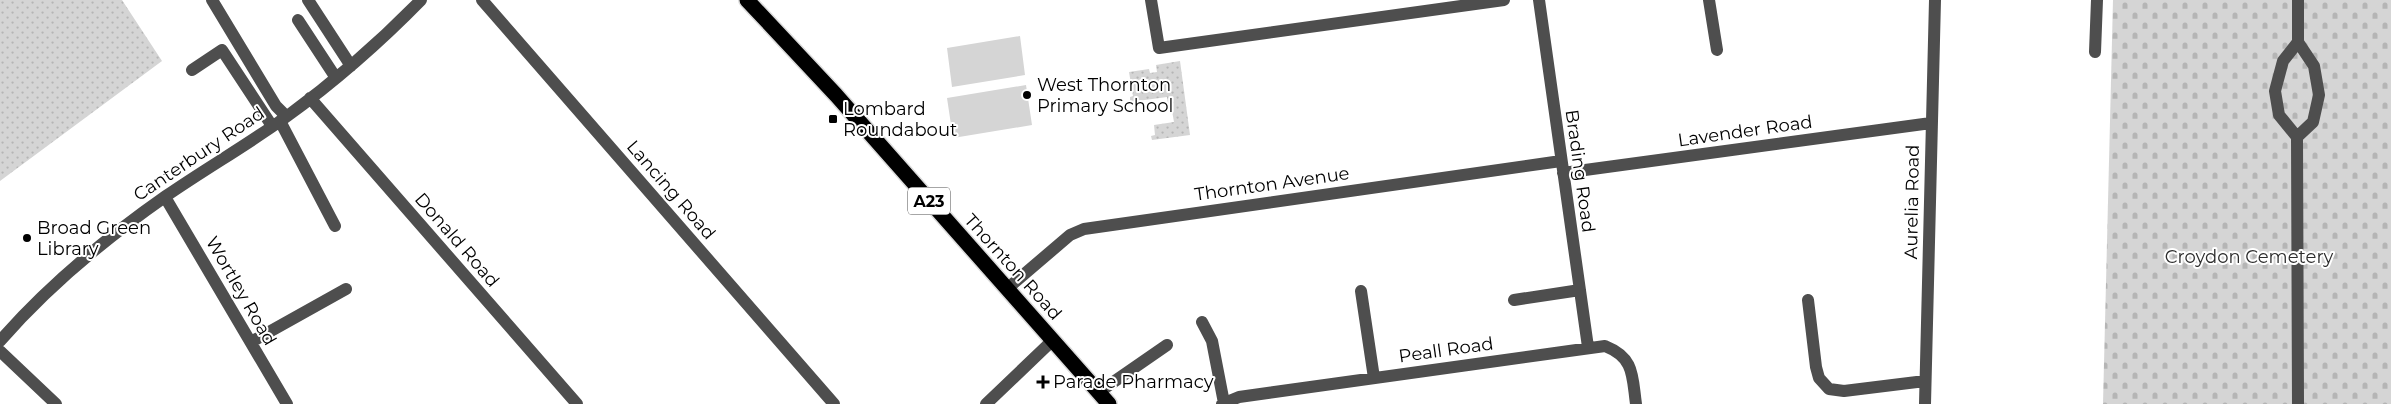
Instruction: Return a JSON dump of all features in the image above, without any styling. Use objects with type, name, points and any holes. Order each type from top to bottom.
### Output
[{"type":"highway","name":"Thornton Road","points":[[747,0],[836,95],[1109,404]]},
{"type":"street","points":[[212,0],[276,106],[279,121]]},
{"type":"street","points":[[308,0],[350,66]]},
{"type":"street","name":"Canterbury Road","points":[[0,341],[83,260],[165,197],[279,121],[336,78],[421,0]]},
{"type":"street","name":"Lancing Road","points":[[482,0],[834,404]]},
{"type":"street","points":[[1150,0],[1159,48],[1504,0]]},
{"type":"street","name":"Brading Road","points":[[1539,0],[1588,347]]},
{"type":"street","points":[[1709,0],[1717,50]]},
{"type":"street","name":"Aurelia Road","points":[[1925,404],[1935,0]]},
{"type":"street","points":[[2095,52],[2098,0]]},
{"type":"street","points":[[2297,137],[2313,122],[2319,94],[2314,66],[2298,42],[2298,0]]},
{"type":"street","points":[[298,20],[336,78]]},
{"type":"street","points":[[2298,42],[2283,61],[2275,91],[2279,115],[2297,137],[2298,404]]},
{"type":"street","points":[[192,70],[222,50],[279,121],[335,226]]},
{"type":"street","name":"Donald Road","points":[[310,98],[577,404]]},
{"type":"street","name":"Lavender Road","points":[[1562,167],[1932,123]]},
{"type":"street","name":"Thornton Avenue","points":[[1008,288],[1070,235],[1084,228],[1562,167]]},
{"type":"street","name":"Wortley Road","points":[[165,197],[287,404]]},
{"type":"street","points":[[251,342],[346,289]]},
{"type":"street","points":[[1514,300],[1580,290]]},
{"type":"street","points":[[1361,291],[1374,378]]},
{"type":"street","points":[[1808,300],[1818,378],[1829,389],[1844,390],[1925,382]]},
{"type":"street","points":[[1202,322],[1212,341],[1223,404]]},
{"type":"street","points":[[986,404],[1053,340]]},
{"type":"street","points":[[1099,392],[1167,345]]},
{"type":"street","name":"Peall Road","points":[[1223,404],[1239,397],[1605,346],[1618,351],[1632,370],[1636,404]]},
{"type":"street","points":[[0,351],[56,404]]},
{"type":"green space","points":[[0,0],[122,0],[162,61],[0,181]]},
{"type":"green space","name":"Croydon Cemetery","points":[[2113,0],[2391,0],[2391,404],[2103,404]]},
{"type":"green space","points":[[1020,36],[1025,75],[952,87],[947,48]]},
{"type":"green space","points":[[1180,61],[1190,135],[1152,140],[1151,136],[1155,135],[1154,125],[1174,122],[1171,105],[1168,105],[1167,97],[1130,102],[1130,97],[1133,96],[1129,72],[1149,69],[1150,73],[1157,72],[1156,65]]},
{"type":"green space","points":[[1026,85],[1032,125],[953,138],[947,98]]},
{"type":"place","name":"West Thornton Primary School","points":[[1027,95]]},
{"type":"place","name":"Lombard Roundabout","points":[[833,119]]},
{"type":"place","name":"Broad Green Library","points":[[27,238]]},
{"type":"place","name":"Parade Pharmacy","points":[[1043,382]]}]
